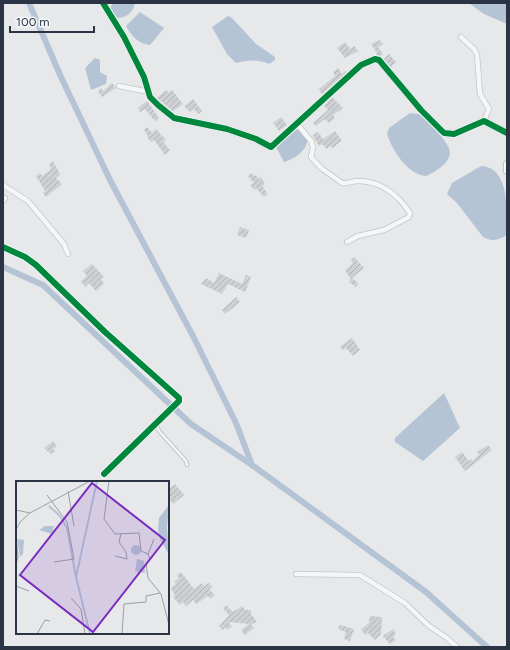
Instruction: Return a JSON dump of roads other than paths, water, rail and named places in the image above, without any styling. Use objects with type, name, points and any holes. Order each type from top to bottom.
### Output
[{"type":"street","points":[[103,3],[124,37],[144,77],[150,96],[158,105],[174,118],[227,129],[256,139],[271,147],[361,65],[375,59],[379,60],[421,110],[444,133],[454,134],[484,120],[489,109],[480,94],[477,54],[474,49],[461,37]]},
{"type":"street","points":[[119,86],[149,92]]},
{"type":"street","points":[[484,120],[507,133]]},
{"type":"street","points":[[297,124],[311,140],[313,147],[311,157],[327,172],[342,183],[359,181],[382,186],[395,195],[410,213],[409,217],[384,230],[358,236],[347,242]]},
{"type":"street","points":[[507,164],[507,171]]},
{"type":"street","points":[[3,185],[28,201],[64,244],[68,254]]},
{"type":"street","points":[[3,247],[24,257],[36,265],[105,332],[178,396],[179,401],[104,474]]},
{"type":"street","points":[[296,574],[360,575],[405,603],[429,626],[457,647]]},
{"type":"lane","points":[[156,424],[159,431],[186,461],[187,465]]},
{"type":"water","points":[[114,3],[135,3],[130,14],[118,18],[111,11],[111,6]]},
{"type":"water","points":[[469,3],[507,3],[507,24],[484,14]]},
{"type":"water","points":[[140,12],[164,28],[150,45],[142,43],[135,38],[126,26]]},
{"type":"water","points":[[228,16],[232,18],[256,44],[275,57],[275,60],[269,64],[252,60],[236,63],[227,54],[212,27]]},
{"type":"water","points":[[95,58],[100,60],[100,72],[107,76],[106,84],[91,90],[85,68]]},
{"type":"water","points":[[410,113],[419,114],[425,119],[439,133],[449,149],[450,153],[447,161],[437,170],[426,176],[419,175],[402,161],[387,134],[389,128]]},
{"type":"water","points":[[296,129],[307,137],[307,142],[301,152],[290,160],[284,162],[276,147]]},
{"type":"water","points":[[481,166],[490,168],[497,174],[502,182],[505,192],[507,235],[498,239],[489,240],[483,237],[457,203],[447,194],[452,183]]},
{"type":"water","points":[[444,393],[460,428],[423,461],[395,442],[395,438]]},
{"type":"waterway","points":[[29,3],[61,77],[111,182],[193,336],[236,423],[252,465],[426,592],[487,647]]},
{"type":"waterway","points":[[3,267],[43,285],[191,424],[252,465]]}]
